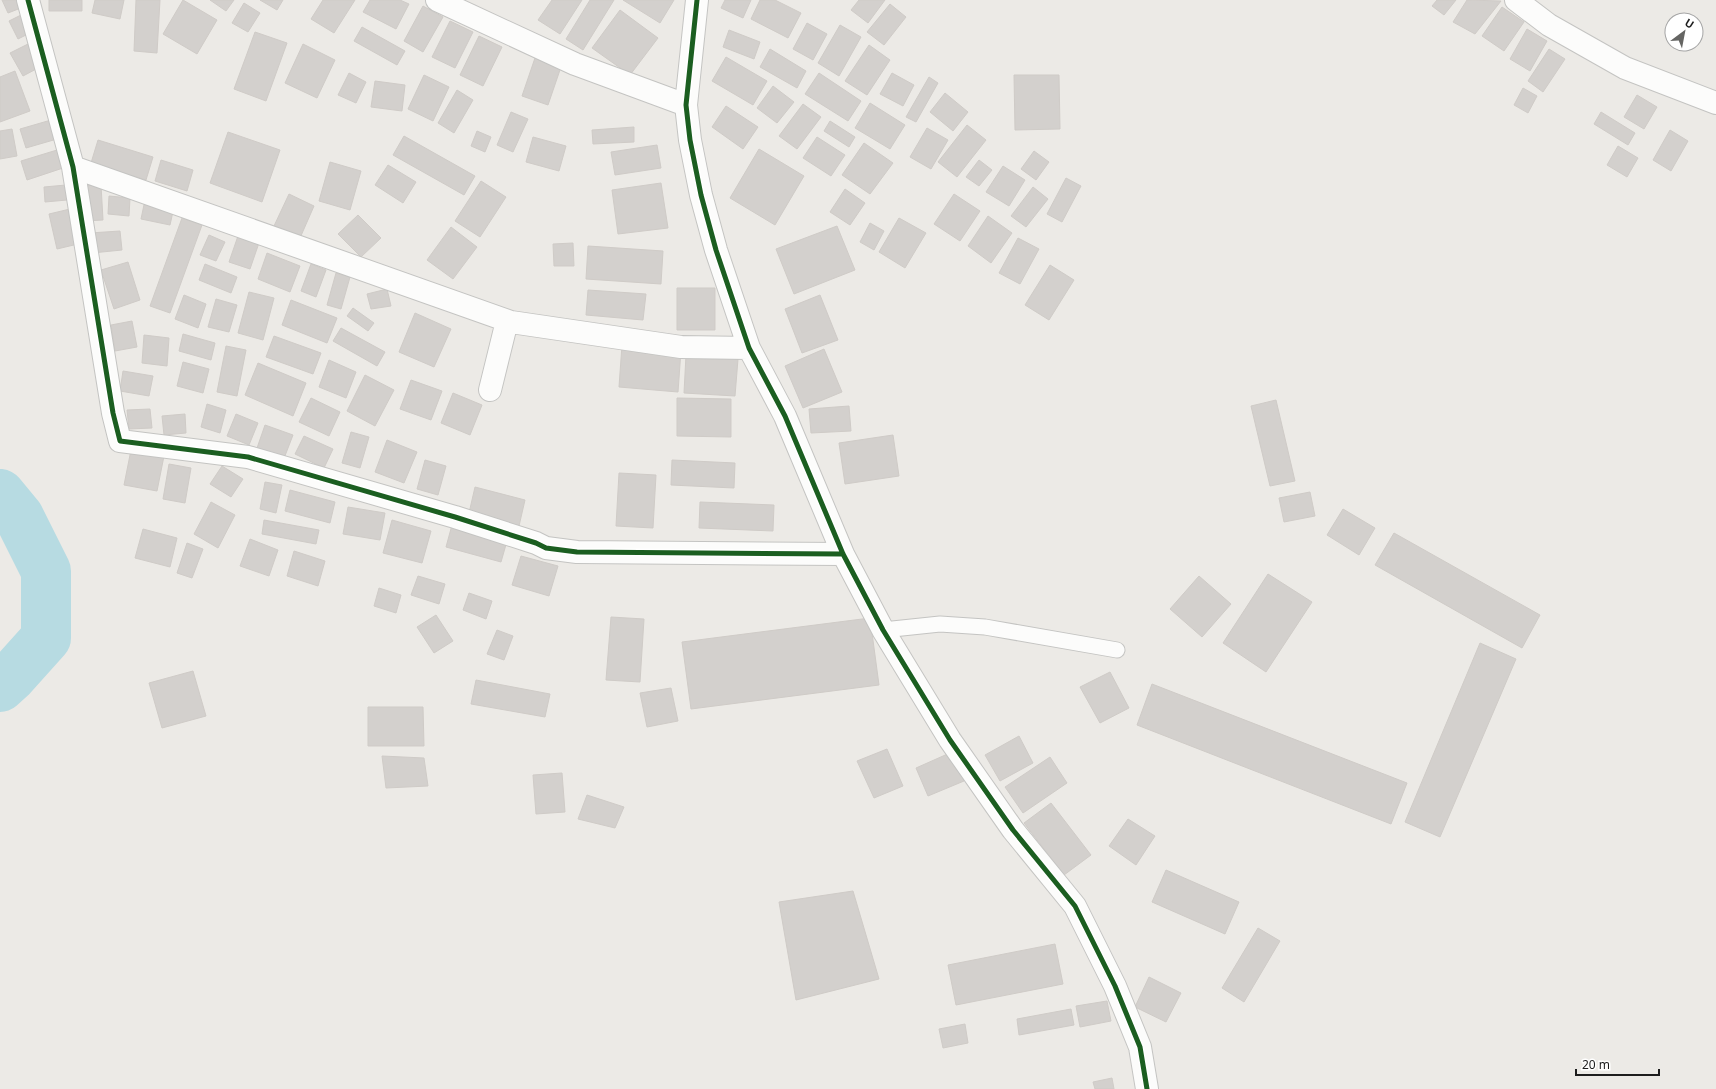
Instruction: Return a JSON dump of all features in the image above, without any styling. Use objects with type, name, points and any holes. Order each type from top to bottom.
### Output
[{"type":"street","points":[[28,0],[73,166],[120,441],[248,457],[455,517],[546,548],[577,552],[843,554]]},
{"type":"street","points":[[437,0],[575,64],[686,105]]},
{"type":"street","points":[[697,0],[686,105],[690,140],[701,195],[716,250],[749,348],[785,416],[843,554],[883,630],[950,740],[1014,830],[1075,906],[1116,986],[1140,1047],[1147,1089]]},
{"type":"street","points":[[1516,0],[1549,26],[1625,68],[1716,103]]},
{"type":"street","points":[[73,166],[514,323],[682,347],[749,348]]},
{"type":"street","points":[[490,390],[514,323]]},
{"type":"lane","points":[[883,630],[940,624],[985,627],[1117,650]]},
{"type":"building","points":[[2,0],[23,0],[26,6],[8,13]]},
{"type":"building","points":[[49,0],[82,0],[82,11],[49,11]]},
{"type":"building","points":[[95,0],[124,0],[120,19],[92,13]]},
{"type":"building","points":[[136,0],[160,0],[157,53],[134,51]]},
{"type":"building","points":[[183,0],[217,20],[197,54],[163,34]]},
{"type":"building","points":[[210,0],[234,0],[226,11]]},
{"type":"building","points":[[260,0],[283,0],[277,10]]},
{"type":"building","points":[[323,0],[355,0],[334,33],[311,19]]},
{"type":"building","points":[[370,0],[400,0],[409,4],[396,29],[363,12]]},
{"type":"building","points":[[552,0],[582,0],[560,34],[538,20]]},
{"type":"building","points":[[590,0],[614,0],[583,50],[566,39]]},
{"type":"building","points":[[623,0],[674,0],[660,23]]},
{"type":"building","points":[[725,0],[751,0],[743,18],[721,8]]},
{"type":"building","points":[[760,0],[775,0],[801,13],[788,38],[751,19]]},
{"type":"building","points":[[859,0],[885,0],[868,23],[851,10]]},
{"type":"building","points":[[1437,0],[1456,0],[1444,15],[1432,6]]},
{"type":"building","points":[[1467,0],[1501,1],[1475,34],[1453,22]]},
{"type":"building","points":[[244,3],[260,13],[248,32],[232,23]]},
{"type":"building","points":[[890,4],[906,17],[884,45],[867,32]]},
{"type":"building","points":[[423,6],[443,17],[423,52],[404,41]]},
{"type":"building","points":[[1502,7],[1524,22],[1504,51],[1482,36]]},
{"type":"building","points":[[620,10],[658,38],[630,75],[592,48]]},
{"type":"building","points":[[21,15],[30,33],[18,39],[9,21]]},
{"type":"building","points":[[450,21],[473,32],[455,68],[432,57]]},
{"type":"building","points":[[807,23],[827,34],[813,60],[793,49]]},
{"type":"building","points":[[840,25],[861,37],[839,76],[818,63]]},
{"type":"building","points":[[362,27],[405,51],[397,65],[354,41]]},
{"type":"building","points":[[1527,29],[1547,41],[1530,71],[1510,59]]},
{"type":"building","points":[[729,30],[760,42],[754,59],[723,47]]},
{"type":"building","points":[[255,32],[287,43],[266,101],[234,89]]},
{"type":"building","points":[[479,36],[502,47],[483,86],[460,75]]},
{"type":"building","points":[[28,44],[40,67],[23,76],[10,53]]},
{"type":"building","points":[[303,44],[335,60],[317,98],[285,83]]},
{"type":"building","points":[[869,45],[890,60],[867,95],[845,81]]},
{"type":"building","points":[[770,49],[806,71],[797,88],[760,67]]},
{"type":"building","points":[[1549,49],[1565,59],[1543,92],[1528,81]]},
{"type":"building","points":[[536,55],[562,64],[548,105],[522,96]]},
{"type":"building","points":[[726,57],[767,81],[753,105],[712,81]]},
{"type":"building","points":[[15,71],[30,111],[0,122],[0,77]]},
{"type":"building","points":[[349,73],[366,82],[356,103],[338,95]]},
{"type":"building","points":[[819,73],[861,101],[848,121],[805,94]]},
{"type":"building","points":[[892,73],[914,85],[903,106],[880,94]]},
{"type":"building","points":[[424,75],[449,87],[433,121],[408,109]]},
{"type":"building","points":[[1014,75],[1059,75],[1060,129],[1015,130]]},
{"type":"building","points":[[929,77],[938,83],[916,122],[906,117]]},
{"type":"building","points":[[375,81],[405,85],[402,111],[371,107]]},
{"type":"building","points":[[773,86],[794,102],[777,123],[757,108]]},
{"type":"building","points":[[1523,88],[1537,96],[1528,113],[1514,105]]},
{"type":"building","points":[[457,90],[473,100],[454,133],[438,123]]},
{"type":"building","points":[[945,93],[968,112],[953,131],[930,112]]},
{"type":"building","points":[[1637,95],[1657,107],[1644,129],[1624,117]]},
{"type":"building","points":[[870,103],[905,125],[890,149],[855,128]]},
{"type":"building","points":[[803,104],[821,117],[797,149],[779,136]]},
{"type":"building","points":[[726,106],[758,127],[743,149],[712,127]]},
{"type":"building","points":[[511,112],[528,119],[513,152],[497,145]]},
{"type":"building","points":[[1601,112],[1635,133],[1628,145],[1594,124]]},
{"type":"building","points":[[51,120],[57,139],[26,148],[20,129]]},
{"type":"building","points":[[830,121],[855,137],[849,147],[824,131]]},
{"type":"building","points":[[967,125],[986,140],[957,177],[938,162]]},
{"type":"building","points":[[634,127],[634,142],[593,144],[592,130]]},
{"type":"building","points":[[927,128],[948,140],[931,169],[910,157]]},
{"type":"building","points":[[12,129],[17,156],[0,159],[0,131]]},
{"type":"building","points":[[1670,130],[1688,141],[1671,171],[1653,160]]},
{"type":"building","points":[[477,131],[491,137],[485,152],[471,146]]},
{"type":"building","points":[[228,132],[280,150],[262,202],[210,183]]},
{"type":"building","points":[[404,136],[475,176],[464,195],[393,155]]},
{"type":"building","points":[[533,137],[566,146],[559,171],[526,162]]},
{"type":"building","points":[[817,137],[845,155],[831,176],[803,158]]},
{"type":"building","points":[[98,140],[153,157],[146,180],[91,163]]},
{"type":"building","points":[[864,143],[893,163],[870,194],[842,175]]},
{"type":"building","points":[[657,145],[661,168],[615,175],[611,152]]},
{"type":"building","points":[[1618,146],[1638,158],[1627,177],[1607,165]]},
{"type":"building","points":[[759,149],[804,176],[775,225],[730,198]]},
{"type":"building","points":[[57,150],[63,168],[27,180],[21,161]]},
{"type":"building","points":[[1034,151],[1049,162],[1036,180],[1021,169]]},
{"type":"building","points":[[161,160],[193,170],[187,191],[155,181]]},
{"type":"building","points":[[979,160],[992,170],[979,186],[966,177]]},
{"type":"building","points":[[330,162],[361,171],[350,210],[319,201]]},
{"type":"building","points":[[388,165],[416,182],[403,203],[375,185]]},
{"type":"building","points":[[1003,166],[1025,180],[1009,206],[986,192]]},
{"type":"building","points":[[1066,178],[1081,186],[1062,222],[1047,214]]},
{"type":"building","points":[[481,181],[506,197],[480,237],[455,221]]},
{"type":"building","points":[[661,183],[668,228],[618,234],[612,190]]},
{"type":"building","points":[[66,185],[67,200],[45,202],[44,187]]},
{"type":"building","points":[[82,185],[101,185],[103,220],[84,221]]},
{"type":"building","points":[[1033,187],[1048,199],[1026,227],[1011,216]]},
{"type":"building","points":[[845,189],[865,203],[850,225],[830,212]]},
{"type":"building","points":[[289,194],[314,206],[300,238],[274,226]]},
{"type":"building","points":[[954,194],[980,211],[960,241],[934,224]]},
{"type":"building","points":[[109,196],[130,198],[129,216],[108,214]]},
{"type":"building","points":[[145,200],[174,207],[170,225],[141,219]]},
{"type":"building","points":[[70,209],[78,244],[57,249],[49,214]]},
{"type":"building","points":[[358,215],[381,238],[361,257],[338,234]]},
{"type":"building","points":[[988,216],[1012,233],[991,263],[968,246]]},
{"type":"building","points":[[182,218],[202,225],[170,313],[150,306]]},
{"type":"building","points":[[899,218],[926,233],[905,268],[879,252]]},
{"type":"building","points":[[870,223],[884,231],[874,250],[860,242]]},
{"type":"building","points":[[837,226],[855,270],[794,294],[776,249]]},
{"type":"building","points":[[451,227],[477,247],[453,279],[427,260]]},
{"type":"building","points":[[120,231],[122,250],[92,253],[90,233]]},
{"type":"building","points":[[239,233],[260,240],[250,269],[229,262]]},
{"type":"building","points":[[209,235],[225,242],[216,261],[200,255]]},
{"type":"building","points":[[1018,238],[1039,249],[1020,284],[999,273]]},
{"type":"building","points":[[573,243],[574,266],[554,266],[553,244]]},
{"type":"building","points":[[588,246],[663,251],[661,284],[586,279]]},
{"type":"building","points":[[267,253],[300,266],[290,292],[258,279]]},
{"type":"building","points":[[128,262],[140,300],[114,309],[101,270]]},
{"type":"building","points":[[205,264],[237,277],[231,293],[199,280]]},
{"type":"building","points":[[311,264],[326,270],[316,297],[301,291]]},
{"type":"building","points":[[1050,265],[1074,280],[1049,320],[1025,305]]},
{"type":"building","points":[[336,273],[350,277],[341,309],[327,305]]},
{"type":"building","points":[[677,288],[715,288],[715,330],[677,330]]},
{"type":"building","points":[[387,289],[391,306],[371,309],[367,294]]},
{"type":"building","points":[[588,290],[646,294],[643,320],[586,315]]},
{"type":"building","points":[[249,292],[274,298],[263,340],[238,333]]},
{"type":"building","points":[[184,295],[206,304],[198,328],[175,319]]},
{"type":"building","points":[[820,295],[838,340],[802,353],[785,309]]},
{"type":"building","points":[[216,299],[237,305],[229,332],[208,327]]},
{"type":"building","points":[[291,300],[337,318],[327,343],[282,325]]},
{"type":"building","points":[[353,308],[374,323],[368,331],[347,316]]},
{"type":"building","points":[[415,313],[451,329],[434,367],[399,352]]},
{"type":"building","points":[[132,321],[137,347],[115,351],[111,325]]},
{"type":"building","points":[[341,328],[385,352],[377,366],[333,341]]},
{"type":"building","points":[[183,334],[215,343],[211,360],[179,351]]},
{"type":"building","points":[[144,335],[169,338],[167,366],[142,363]]},
{"type":"building","points":[[274,336],[321,353],[313,374],[266,357]]},
{"type":"building","points":[[622,345],[681,350],[678,392],[619,387]]},
{"type":"building","points":[[226,346],[246,350],[237,396],[217,392]]},
{"type":"building","points":[[824,349],[842,392],[803,408],[785,366]]},
{"type":"building","points":[[686,355],[738,359],[735,396],[684,393]]},
{"type":"building","points":[[329,360],[356,372],[346,398],[319,387]]},
{"type":"building","points":[[183,362],[209,369],[203,393],[177,386]]},
{"type":"building","points":[[258,363],[306,383],[293,416],[245,395]]},
{"type":"building","points":[[123,371],[153,376],[149,396],[120,391]]},
{"type":"building","points":[[365,375],[394,390],[375,426],[347,411]]},
{"type":"building","points":[[411,380],[442,391],[431,420],[400,409]]},
{"type":"building","points":[[453,393],[482,405],[470,435],[441,423]]},
{"type":"building","points":[[311,398],[340,412],[329,436],[299,422]]},
{"type":"building","points":[[677,398],[731,399],[731,437],[677,436]]},
{"type":"building","points":[[1276,400],[1295,481],[1270,486],[1251,406]]},
{"type":"building","points":[[207,404],[226,410],[220,433],[201,427]]},
{"type":"building","points":[[849,406],[851,431],[811,433],[809,409]]},
{"type":"building","points":[[150,409],[152,428],[129,429],[127,410]]},
{"type":"building","points":[[185,414],[186,433],[164,435],[162,416]]},
{"type":"building","points":[[236,414],[258,423],[249,445],[227,436]]},
{"type":"building","points":[[265,425],[293,435],[283,461],[256,451]]},
{"type":"building","points":[[351,432],[369,437],[360,468],[342,463]]},
{"type":"building","points":[[893,435],[899,476],[845,484],[839,443]]},
{"type":"building","points":[[304,436],[333,449],[324,468],[295,454]]},
{"type":"building","points":[[387,440],[417,452],[404,483],[375,472]]},
{"type":"building","points":[[131,450],[164,456],[157,491],[124,485]]},
{"type":"building","points":[[425,460],[446,466],[438,495],[417,489]]},
{"type":"building","points":[[672,460],[735,463],[734,488],[671,485]]},
{"type":"building","points":[[169,464],[191,468],[185,503],[163,499]]},
{"type":"building","points":[[222,466],[243,479],[231,497],[210,484]]},
{"type":"building","points":[[619,473],[656,475],[653,528],[616,526]]},
{"type":"building","points":[[265,482],[282,485],[276,513],[260,509]]},
{"type":"building","points":[[475,487],[525,500],[519,526],[469,513]]},
{"type":"building","points":[[290,490],[335,502],[330,523],[285,511]]},
{"type":"building","points":[[1310,492],[1315,516],[1284,522],[1279,498]]},
{"type":"building","points":[[211,502],[235,515],[218,548],[194,534]]},
{"type":"building","points":[[700,502],[774,505],[773,531],[699,528]]},
{"type":"building","points":[[348,507],[385,513],[380,540],[343,534]]},
{"type":"building","points":[[1343,509],[1375,528],[1359,555],[1327,535]]},
{"type":"building","points":[[264,520],[319,530],[316,544],[262,534]]},
{"type":"building","points":[[392,520],[431,531],[422,563],[383,553]]},
{"type":"building","points":[[452,525],[507,541],[501,562],[446,547]]},
{"type":"building","points":[[143,529],[177,538],[170,567],[135,558]]},
{"type":"building","points":[[1394,533],[1540,615],[1522,648],[1375,565]]},
{"type":"building","points":[[250,539],[278,550],[269,576],[240,566]]},
{"type":"building","points":[[187,543],[203,549],[192,578],[177,573]]},
{"type":"building","points":[[294,551],[325,561],[318,586],[287,576]]},
{"type":"building","points":[[521,556],[558,566],[549,596],[512,585]]},
{"type":"building","points":[[1268,574],[1312,602],[1266,672],[1223,643]]},
{"type":"building","points":[[418,576],[445,584],[439,604],[411,595]]},
{"type":"building","points":[[1199,576],[1231,604],[1202,637],[1170,609]]},
{"type":"building","points":[[379,588],[401,595],[396,613],[374,606]]},
{"type":"building","points":[[469,593],[492,601],[486,619],[463,610]]},
{"type":"building","points":[[436,615],[453,641],[434,653],[417,627]]},
{"type":"building","points":[[611,617],[644,619],[640,682],[606,680]]},
{"type":"building","points":[[870,618],[879,685],[691,709],[682,642]]},
{"type":"building","points":[[497,630],[513,636],[504,660],[487,654]]},
{"type":"building","points":[[1480,643],[1516,659],[1440,837],[1405,822]]},
{"type":"building","points":[[193,671],[206,716],[162,728],[149,683]]},
{"type":"building","points":[[1110,672],[1129,708],[1100,723],[1080,687]]},
{"type":"building","points":[[476,680],[550,694],[545,717],[471,704]]},
{"type":"building","points":[[1152,684],[1407,783],[1391,824],[1137,725]]},
{"type":"building","points":[[671,688],[678,721],[647,727],[640,693]]},
{"type":"building","points":[[368,707],[423,707],[424,746],[368,746]]},
{"type":"building","points":[[1019,736],[1033,763],[1000,781],[985,755]]},
{"type":"building","points":[[887,749],[903,786],[874,798],[857,761]]},
{"type":"building","points":[[952,752],[964,781],[928,796],[916,768]]},
{"type":"building","points":[[382,756],[424,758],[428,786],[386,788]]},
{"type":"building","points":[[1050,757],[1067,783],[1023,813],[1005,787]]},
{"type":"building","points":[[562,773],[565,812],[536,814],[533,775]]},
{"type":"building","points":[[587,795],[624,807],[615,828],[578,819]]},
{"type":"building","points":[[1051,803],[1091,855],[1064,875],[1024,823]]},
{"type":"building","points":[[1128,819],[1155,836],[1136,865],[1109,846]]},
{"type":"building","points":[[1166,870],[1239,902],[1225,934],[1152,902]]},
{"type":"building","points":[[853,891],[879,979],[796,1000],[779,902]]},
{"type":"building","points":[[1258,928],[1280,941],[1244,1002],[1222,988]]},
{"type":"building","points":[[1055,944],[1063,984],[956,1005],[948,965]]},
{"type":"building","points":[[1149,977],[1181,993],[1166,1022],[1135,1007]]},
{"type":"building","points":[[1107,1001],[1111,1021],[1080,1027],[1076,1006]]},
{"type":"building","points":[[1071,1009],[1074,1025],[1019,1035],[1017,1019]]},
{"type":"building","points":[[965,1024],[968,1043],[943,1048],[939,1029]]},
{"type":"building","points":[[1112,1078],[1114,1089],[1095,1089],[1093,1082]]},
{"type":"waterway","points":[[0,494],[19,517],[46,571],[46,638],[0,687]]},
{"type":"cycle path","points":[[28,0],[73,167],[113,413],[120,441],[248,457],[455,517],[536,543],[546,548],[577,552],[843,554]]},
{"type":"cycle path","points":[[697,0],[686,105],[690,140],[701,195],[716,250],[749,348],[785,416],[843,554],[883,630],[950,740],[1013,830],[1075,906],[1115,986],[1140,1047],[1147,1089]]}]
